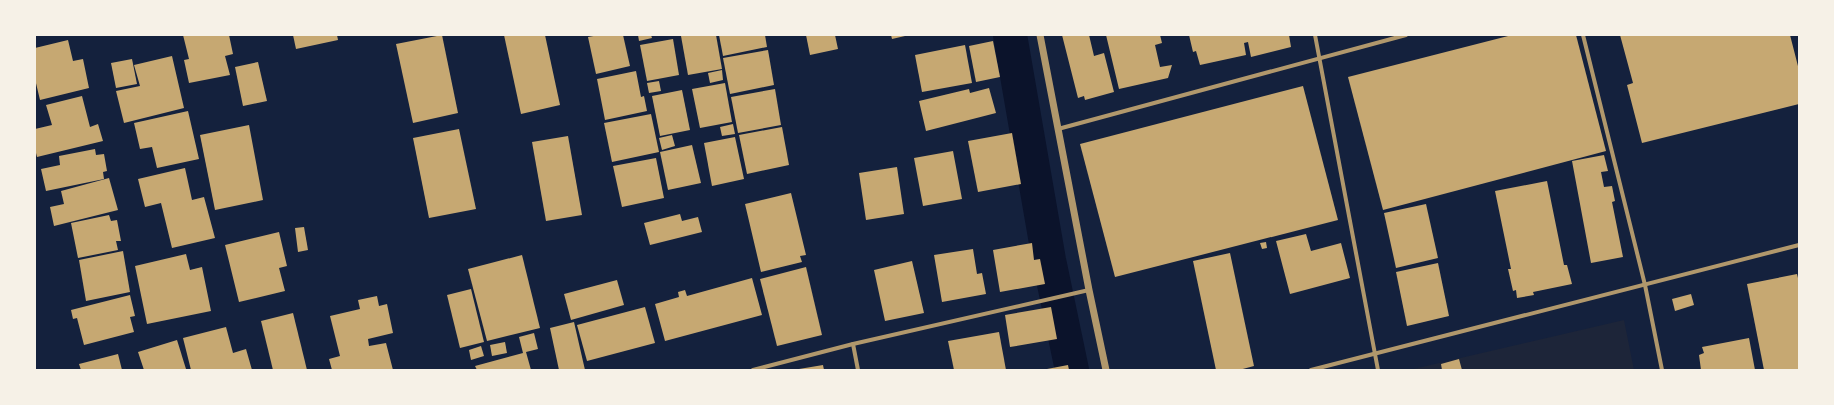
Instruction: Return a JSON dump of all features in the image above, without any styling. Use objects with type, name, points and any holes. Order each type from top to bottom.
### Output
[{"type":"street","points":[[1040,35],[1089,290],[1106,370]]},
{"type":"street","points":[[1315,35],[1378,370]]},
{"type":"street","points":[[1058,129],[1406,35]]},
{"type":"street","points":[[1583,35],[1645,285],[1662,370]]},
{"type":"street","points":[[1311,370],[1799,245]]},
{"type":"street","points":[[753,370],[853,344],[1089,290]]},
{"type":"street","points":[[853,344],[858,370]]},
{"type":"shaded area","points":[[1624,320],[1634,370],[1409,370]]},
{"type":"building","points":[[183,35],[229,35],[233,54],[225,56],[230,75],[189,83],[184,60],[189,59]]},
{"type":"building","points":[[293,35],[337,35],[338,40],[296,49]]},
{"type":"building","points":[[442,35],[458,113],[413,123],[396,44]]},
{"type":"building","points":[[504,35],[545,35],[560,105],[521,114]]},
{"type":"building","points":[[599,35],[623,35],[630,66],[596,74],[588,37]]},
{"type":"building","points":[[638,35],[651,35],[652,38],[639,41]]},
{"type":"building","points":[[716,35],[722,69],[688,75],[681,36]]},
{"type":"building","points":[[719,35],[765,35],[767,47],[723,56]]},
{"type":"building","points":[[806,35],[835,35],[838,49],[810,55]]},
{"type":"building","points":[[891,35],[905,35],[905,36],[892,39]]},
{"type":"building","points":[[1062,35],[1089,35],[1094,56],[1104,53],[1114,92],[1085,100],[1084,96],[1078,98]]},
{"type":"building","points":[[1106,35],[1160,35],[1162,43],[1155,45],[1160,67],[1172,65],[1168,78],[1119,89]]},
{"type":"building","points":[[1189,35],[1289,35],[1291,47],[1251,57],[1248,42],[1244,43],[1246,55],[1200,65],[1196,51],[1193,52]]},
{"type":"building","points":[[1512,35],[1576,35],[1606,151],[1383,210],[1348,77]]},
{"type":"building","points":[[1620,35],[1790,35],[1799,70],[1799,104],[1642,143],[1627,85],[1633,83]]},
{"type":"building","points":[[673,39],[679,75],[647,81],[640,45]]},
{"type":"building","points":[[68,40],[73,61],[83,59],[89,88],[40,100],[35,79],[35,48]]},
{"type":"building","points":[[993,41],[1000,77],[976,82],[969,46]]},
{"type":"building","points":[[965,45],[972,83],[922,92],[915,55]]},
{"type":"building","points":[[768,50],[774,85],[730,94],[723,58]]},
{"type":"building","points":[[172,56],[184,108],[124,123],[116,91],[140,86],[134,65]]},
{"type":"building","points":[[132,59],[137,84],[116,88],[111,63]]},
{"type":"building","points":[[258,62],[267,101],[243,106],[235,67]]},
{"type":"building","points":[[722,70],[723,80],[710,83],[708,73]]},
{"type":"building","points":[[636,71],[641,97],[644,96],[647,111],[605,120],[597,79]]},
{"type":"building","points":[[659,81],[661,91],[649,93],[647,83]]},
{"type":"building","points":[[725,83],[732,122],[700,128],[692,89]]},
{"type":"building","points":[[1303,86],[1338,220],[1115,277],[1080,144]]},
{"type":"building","points":[[989,88],[996,113],[926,131],[919,101],[969,89],[970,93]]},
{"type":"building","points":[[775,89],[781,125],[738,133],[731,97]]},
{"type":"building","points":[[682,90],[690,130],[660,136],[652,96]]},
{"type":"building","points":[[82,96],[90,127],[98,124],[103,141],[37,157],[35,149],[35,129],[52,125],[46,105]]},
{"type":"building","points":[[188,111],[199,159],[157,168],[152,147],[140,149],[134,123]]},
{"type":"building","points":[[651,114],[659,152],[612,162],[604,123]]},
{"type":"building","points":[[733,124],[735,134],[722,136],[720,127]]},
{"type":"building","points":[[249,125],[263,200],[215,210],[200,135]]},
{"type":"building","points":[[782,127],[789,165],[747,174],[739,135]]},
{"type":"building","points":[[459,129],[476,209],[429,218],[413,138]]},
{"type":"building","points":[[1012,133],[1021,184],[978,192],[968,141]]},
{"type":"building","points":[[672,135],[675,146],[662,150],[659,138]]},
{"type":"building","points":[[568,136],[582,215],[546,221],[532,142]]},
{"type":"building","points":[[735,137],[744,179],[712,186],[704,143]]},
{"type":"building","points":[[692,145],[701,183],[668,190],[660,152]]},
{"type":"building","points":[[95,149],[96,155],[104,154],[107,171],[103,172],[104,179],[46,191],[41,169],[60,165],[59,156]]},
{"type":"building","points":[[953,151],[962,199],[923,206],[914,158]]},
{"type":"building","points":[[1604,155],[1608,171],[1601,172],[1604,187],[1612,186],[1615,201],[1612,202],[1623,257],[1591,263],[1572,161]]},
{"type":"building","points":[[656,158],[664,198],[622,207],[613,166]]},
{"type":"building","points":[[897,167],[904,214],[866,220],[859,173]]},
{"type":"building","points":[[185,168],[192,200],[204,197],[215,238],[172,248],[161,203],[145,207],[138,179]]},
{"type":"building","points":[[109,178],[118,210],[54,226],[50,207],[64,204],[61,191]]},
{"type":"building","points":[[1547,181],[1564,265],[1567,265],[1572,284],[1533,292],[1534,295],[1517,298],[1516,290],[1513,291],[1508,269],[1511,269],[1495,191]]},
{"type":"building","points":[[791,193],[806,255],[800,256],[802,262],[761,272],[745,204]]},
{"type":"building","points":[[1426,204],[1438,258],[1396,268],[1384,213]]},
{"type":"building","points":[[680,214],[682,221],[698,217],[702,232],[650,245],[644,223]]},
{"type":"building","points":[[109,215],[111,221],[117,220],[121,241],[116,241],[118,250],[78,258],[71,223]]},
{"type":"building","points":[[304,227],[308,250],[298,252],[295,228]]},
{"type":"building","points":[[279,232],[287,266],[279,268],[285,291],[239,302],[225,245]]},
{"type":"building","points":[[1306,234],[1311,251],[1341,243],[1350,278],[1290,294],[1276,241]]},
{"type":"building","points":[[1266,242],[1267,248],[1262,249],[1260,243]]},
{"type":"building","points":[[1032,243],[1034,260],[1040,259],[1045,284],[1000,292],[993,250]]},
{"type":"building","points":[[973,249],[977,274],[982,273],[986,294],[942,302],[934,255]]},
{"type":"building","points":[[123,251],[130,292],[86,301],[79,260]]},
{"type":"building","points":[[1230,253],[1254,366],[1239,370],[1216,370],[1193,261]]},
{"type":"building","points":[[186,254],[190,270],[202,267],[211,311],[147,324],[135,266]]},
{"type":"building","points":[[522,255],[540,328],[487,341],[468,269]]},
{"type":"building","points":[[912,261],[924,313],[885,321],[874,270]]},
{"type":"building","points":[[1438,263],[1449,316],[1407,326],[1396,272]]},
{"type":"building","points":[[806,267],[822,335],[777,346],[760,279]]},
{"type":"building","points":[[1797,274],[1799,282],[1799,370],[1764,370],[1747,284]]},
{"type":"building","points":[[752,278],[762,315],[665,341],[655,304],[679,297],[678,292],[685,290],[687,296]]},
{"type":"building","points":[[617,280],[624,305],[571,320],[564,294]]},
{"type":"building","points":[[471,289],[484,342],[460,348],[447,295]]},
{"type":"building","points":[[1691,294],[1694,305],[1675,311],[1672,299]]},
{"type":"building","points":[[130,295],[135,316],[130,317],[134,332],[84,345],[77,318],[73,319],[71,310]]},
{"type":"building","points":[[377,296],[379,306],[387,304],[393,333],[368,339],[369,346],[386,343],[393,370],[332,370],[329,359],[340,356],[330,316],[360,309],[358,300]]},
{"type":"building","points":[[645,307],[655,343],[587,361],[577,325]]},
{"type":"building","points":[[1051,307],[1057,339],[1010,347],[1005,315]]},
{"type":"building","points":[[293,313],[307,370],[273,370],[261,321]]},
{"type":"building","points":[[574,322],[585,370],[559,370],[550,328]]},
{"type":"building","points":[[226,327],[233,353],[246,349],[252,370],[191,370],[183,338]]},
{"type":"building","points":[[999,332],[1006,370],[954,370],[948,341]]},
{"type":"building","points":[[534,333],[538,349],[526,352],[531,370],[477,370],[475,366],[523,353],[519,337]]},
{"type":"building","points":[[1749,338],[1755,370],[1701,370],[1699,355],[1704,353],[1702,347]]},
{"type":"building","points":[[177,340],[186,369],[144,370],[138,352]]},
{"type":"building","points":[[505,342],[507,353],[492,356],[490,345]]},
{"type":"building","points":[[481,346],[484,356],[471,360],[469,350]]},
{"type":"building","points":[[118,354],[122,370],[81,370],[79,364]]},
{"type":"building","points":[[1459,359],[1462,370],[1442,370],[1441,364]]},
{"type":"building","points":[[823,365],[824,370],[799,370],[799,369]]},
{"type":"building","points":[[1068,365],[1069,370],[1047,370],[1047,369]]},
{"type":"waterway","points":[[1010,35],[1049,260],[1072,370]]}]
